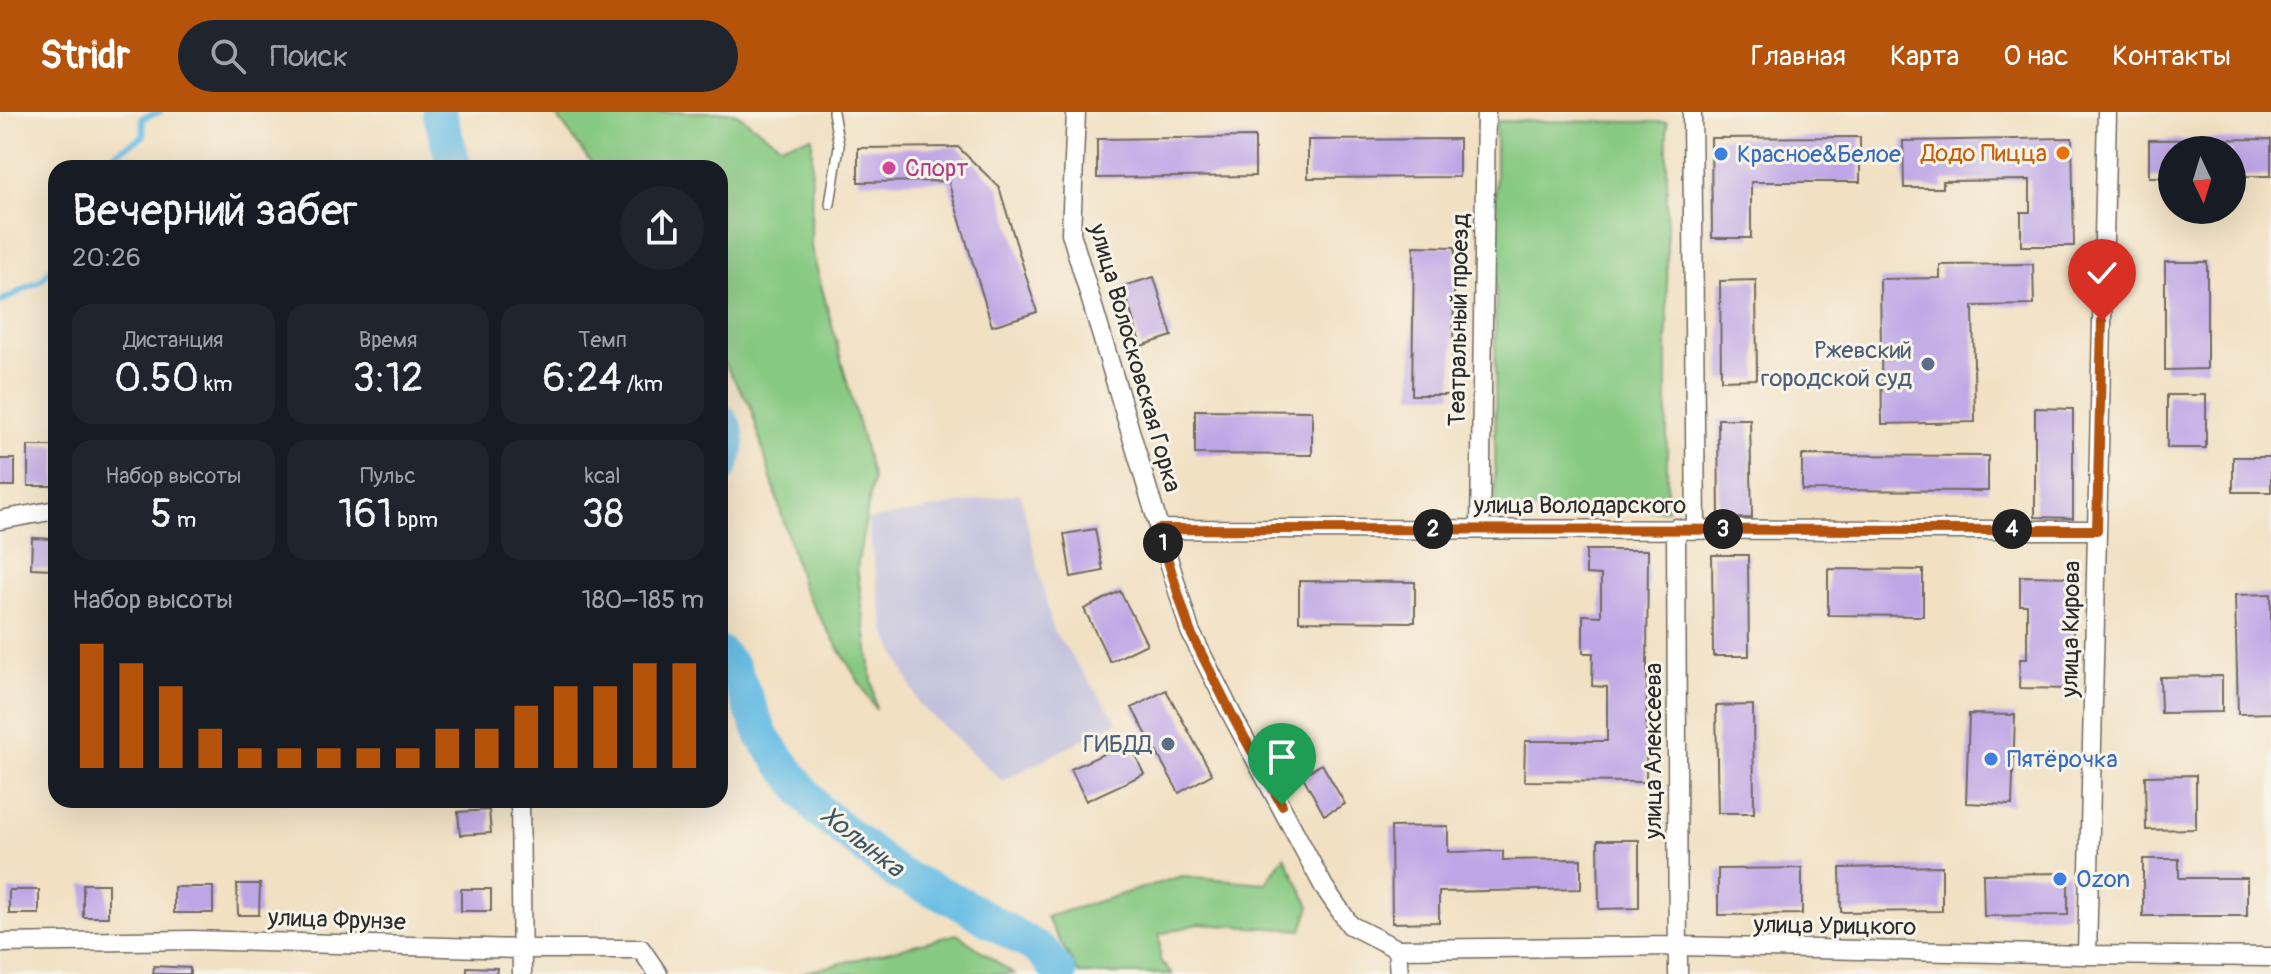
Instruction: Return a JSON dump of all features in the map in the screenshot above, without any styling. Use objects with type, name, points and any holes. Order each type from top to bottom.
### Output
[{"type":"street","name":"улица Волосковская Горка","points":[[1076,112],[1071,233],[1190,631],[1324,887],[1350,925],[1397,949]]},
{"type":"street","name":"Театральный проезд","points":[[1480,529],[1486,112]]},
{"type":"street","points":[[1692,112],[1696,529]]},
{"type":"street","name":"улица Кирова","points":[[2087,955],[2107,112]]},
{"type":"street","points":[[0,520],[48,511]]},
{"type":"street","name":"улица Алексеева","points":[[1676,528],[1678,974]]},
{"type":"street","name":"улица Володарского","points":[[1158,529],[2097,530]]},
{"type":"street","points":[[520,808],[522,974]]},
{"type":"street","name":"улица Фрунзе","points":[[0,943],[191,940],[641,949],[658,974]]},
{"type":"street","name":"улица Урицкого","points":[[1397,949],[1678,946],[2271,957]]},
{"type":"street","points":[[1397,949],[1399,974]]},
{"type":"lane","points":[[830,204],[839,146],[833,112]]},
{"type":"shaded area","points":[[1020,493],[1053,630],[1118,722],[1002,781],[919,704],[885,631],[867,520]]},
{"type":"green space","points":[[554,112],[734,112],[781,145],[812,137],[811,247],[873,479],[857,567],[876,710],[803,589],[750,405],[728,370],[728,160],[589,160]]},
{"type":"green space","points":[[1496,121],[1667,122],[1667,510],[1495,510]]},
{"type":"green space","points":[[1284,856],[1310,906],[1302,930],[1198,924],[1160,934],[1160,961],[1172,974],[1079,974],[1046,917],[1182,876],[1266,883]]},
{"type":"green space","points":[[957,934],[1014,974],[798,974]]},
{"type":"building","points":[[1255,137],[1255,176],[1097,178],[1097,139]]},
{"type":"building","points":[[1860,137],[1860,182],[1751,182],[1751,238],[1712,238],[1711,138]]},
{"type":"building","points":[[2072,138],[2074,246],[2021,246],[2021,212],[2030,212],[2030,180],[1943,181],[1943,188],[1904,188],[1903,141]]},
{"type":"building","points":[[1459,139],[1459,177],[1308,178],[1308,140]]},
{"type":"building","points":[[2246,139],[2271,139],[2271,176],[2246,176]]},
{"type":"building","points":[[2149,140],[2158,140],[2158,177],[2149,177]]},
{"type":"building","points":[[958,147],[999,187],[1037,312],[992,326],[948,181],[858,182],[858,148]]},
{"type":"building","points":[[1414,246],[1455,247],[1452,395],[1412,395]]},
{"type":"building","points":[[2165,262],[2207,262],[2207,369],[2165,370]]},
{"type":"building","name":"Ржевский городской суд","points":[[2033,264],[2034,305],[1973,306],[1975,422],[1882,424],[1880,279],[1940,278],[1940,265]]},
{"type":"building","points":[[1154,277],[1172,336],[1141,346],[1123,286]]},
{"type":"building","points":[[1756,280],[1757,379],[1721,380],[1720,281]]},
{"type":"building","points":[[2167,395],[2206,395],[2206,448],[2167,448]]},
{"type":"building","points":[[2035,408],[2073,409],[2073,518],[2035,517]]},
{"type":"building","points":[[1195,410],[1312,411],[1312,455],[1195,454]]},
{"type":"building","points":[[1718,419],[1750,419],[1752,518],[1719,519]]},
{"type":"building","points":[[28,446],[48,446],[48,486],[28,486]]},
{"type":"building","points":[[1802,455],[1988,456],[1988,491],[1802,490]]},
{"type":"building","points":[[2233,457],[2271,457],[2271,492],[2233,492]]},
{"type":"building","points":[[0,459],[15,459],[15,486],[0,486]]},
{"type":"building","points":[[1095,529],[1103,571],[1071,577],[1064,534]]},
{"type":"building","points":[[32,538],[48,539],[48,569],[31,568]]},
{"type":"building","points":[[1586,550],[1648,550],[1646,782],[1524,781],[1525,741],[1607,741],[1607,687],[1592,686],[1593,653],[1583,653],[1583,615],[1601,616],[1601,575],[1586,574]]},
{"type":"building","points":[[1712,555],[1748,555],[1749,656],[1713,656]]},
{"type":"building","points":[[1828,569],[1923,570],[1923,616],[1828,615]]},
{"type":"building","points":[[2020,576],[2074,577],[2072,689],[2019,688],[2020,659],[2027,659],[2027,605],[2020,605]]},
{"type":"building","points":[[1299,581],[1415,582],[1415,622],[1299,621]]},
{"type":"building","points":[[1120,591],[1147,644],[1110,662],[1084,609]]},
{"type":"building","points":[[2271,594],[2271,713],[2238,714],[2235,595]]},
{"type":"building","points":[[2222,676],[2222,712],[2161,713],[2160,677]]},
{"type":"building","points":[[1166,690],[1212,774],[1179,793],[1132,708]]},
{"type":"building","points":[[1753,705],[1754,813],[1718,813],[1716,706]]},
{"type":"building","name":"Пятёрочка","points":[[1969,714],[2015,715],[2012,805],[1966,803]]},
{"type":"building","points":[[1129,742],[1144,774],[1086,801],[1071,769]]},
{"type":"building","points":[[1322,764],[1345,804],[1324,815],[1302,775]]},
{"type":"building","points":[[2196,775],[2196,829],[2146,830],[2145,776]]},
{"type":"building","points":[[489,810],[491,833],[460,835],[458,812]]},
{"type":"building","points":[[1448,826],[1448,852],[1503,851],[1503,860],[1581,859],[1581,889],[1439,892],[1439,922],[1392,923],[1391,827]]},
{"type":"building","points":[[1598,840],[1639,840],[1639,908],[1599,909]]},
{"type":"building","points":[[2143,859],[2179,859],[2179,878],[2247,878],[2247,916],[2143,916]]},
{"type":"building","points":[[1942,866],[1942,911],[1841,912],[1840,868]]},
{"type":"building","points":[[1802,868],[1802,914],[1718,915],[1718,869]]},
{"type":"building","points":[[2068,873],[2068,915],[1984,916],[1983,874]]},
{"type":"building","points":[[83,884],[108,884],[108,917],[83,917]]},
{"type":"building","points":[[237,884],[260,884],[259,915],[238,915]]},
{"type":"building","points":[[174,887],[213,887],[213,913],[174,913]]},
{"type":"building","points":[[461,889],[491,889],[491,911],[461,911]]},
{"type":"building","points":[[9,890],[39,890],[39,914],[9,914]]},
{"type":"building","points":[[154,966],[190,968],[190,974],[153,974]]},
{"type":"building","points":[[467,967],[497,968],[496,974],[467,974]]},
{"type":"waterway","points":[[106,160],[144,136],[142,118],[160,112]]},
{"type":"waterway","name":"Холынка","points":[[439,112],[453,160]]},
{"type":"waterway","points":[[0,302],[42,280],[48,272]]},
{"type":"waterway","name":"Холынка","points":[[728,662],[734,669],[763,738],[818,810],[898,874],[955,900],[1042,951],[1060,974]]},
{"type":"place","name":"Додо Пицца","points":[[2063,153]]},
{"type":"place","name":"Красное&Белое","points":[[1721,154]]},
{"type":"place","name":"Спорт","points":[[889,168]]},
{"type":"place","name":"Ржевский городской суд","points":[[1928,364]]},
{"type":"place","name":"ГИБДД","points":[[1168,744]]},
{"type":"place","name":"Пятёрочка","points":[[1991,759]]},
{"type":"place","name":"Ozon","points":[[2060,879]]},
{"type":"route","points":[[1282,805],[1190,631],[1158,529],[2097,530],[2102,321]]}]
